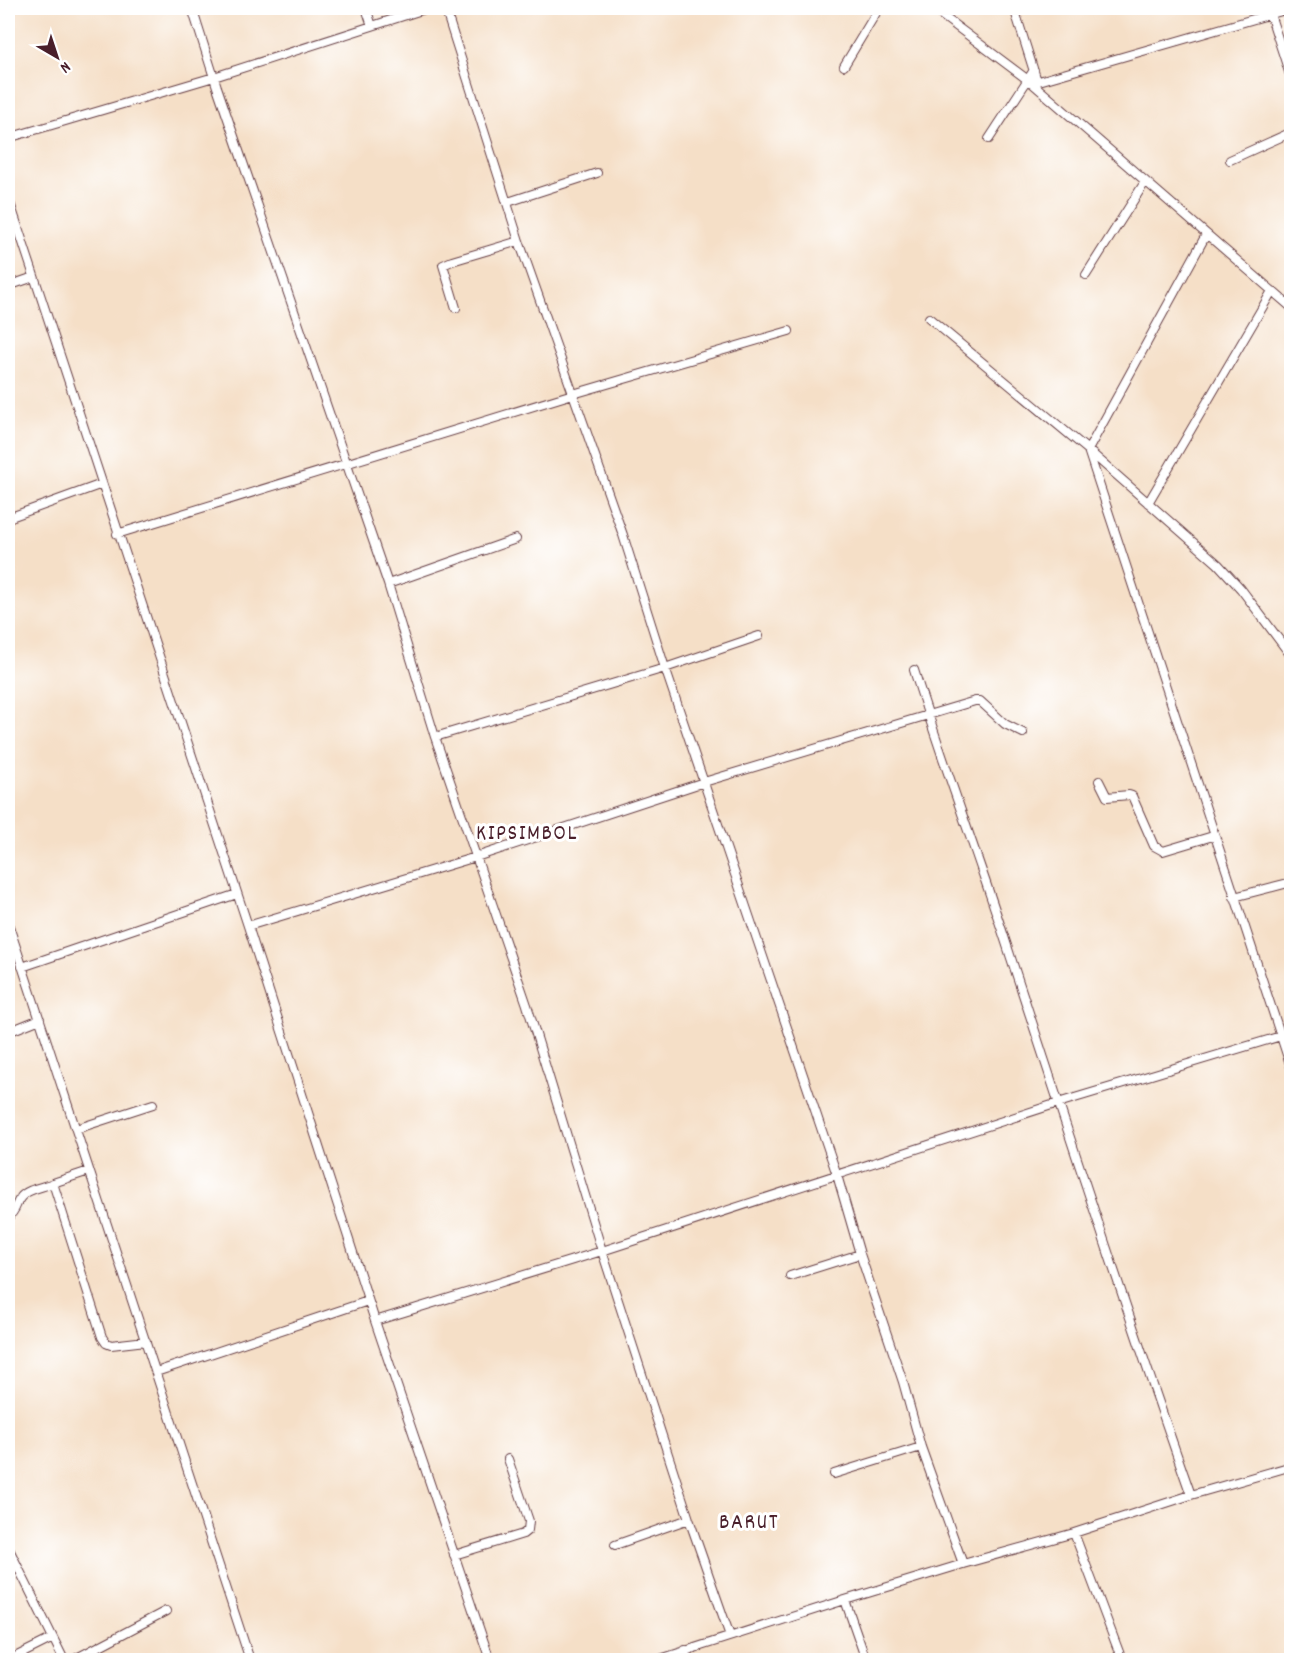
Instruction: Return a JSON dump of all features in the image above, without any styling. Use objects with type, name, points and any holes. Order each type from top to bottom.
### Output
[{"type":"street","points":[[192,8],[388,584],[435,737],[527,1005],[602,1251],[689,1519],[730,1636]]},
{"type":"street","points":[[366,8],[372,26]]},
{"type":"street","points":[[8,138],[428,8]]},
{"type":"street","points":[[445,8],[519,241],[623,535],[665,668],[837,1175],[860,1254],[903,1382],[921,1447],[963,1564]]},
{"type":"street","points":[[844,66],[879,8]]},
{"type":"street","points":[[932,8],[1032,81],[1292,308]]},
{"type":"street","points":[[989,139],[1032,81],[1034,70],[1014,8]]},
{"type":"street","points":[[1032,81],[1269,11],[1292,8]]},
{"type":"street","points":[[1269,11],[1292,81]]},
{"type":"street","points":[[1230,160],[1292,132]]},
{"type":"street","points":[[508,202],[597,173]]},
{"type":"street","points":[[1086,275],[1145,182]]},
{"type":"street","points":[[8,197],[117,534],[248,926],[368,1301],[490,1660]]},
{"type":"street","points":[[1206,235],[1088,450],[1233,897],[1292,1070]]},
{"type":"street","points":[[456,308],[443,265],[519,241]]},
{"type":"street","points":[[8,286],[34,277]]},
{"type":"street","points":[[1148,503],[1272,291]]},
{"type":"street","points":[[929,318],[1088,450],[1218,564],[1241,589],[1290,653]]},
{"type":"street","points":[[117,534],[573,394],[789,331]]},
{"type":"street","points":[[8,518],[102,484]]},
{"type":"street","points":[[388,584],[516,539]]},
{"type":"street","points":[[435,737],[665,668],[759,636]]},
{"type":"street","points":[[914,670],[1011,956],[1131,1326],[1191,1496]]},
{"type":"street","points":[[248,926],[476,857],[704,782],[975,701],[980,701],[1005,724],[1023,734]]},
{"type":"street","points":[[1100,781],[1107,797],[1132,796],[1154,846],[1158,849],[1163,851],[1213,836]]},
{"type":"street","points":[[1233,897],[1292,882]]},
{"type":"street","points":[[22,966],[237,894]]},
{"type":"street","points":[[8,923],[250,1660]]},
{"type":"street","points":[[8,1032],[39,1019]]},
{"type":"street","points":[[375,1321],[602,1251],[1058,1103],[1281,1036]]},
{"type":"street","points":[[76,1129],[153,1104]]},
{"type":"street","points":[[8,1217],[15,1211],[19,1198],[24,1194],[89,1171]]},
{"type":"street","points":[[53,1184],[106,1343],[111,1345],[146,1341]]},
{"type":"street","points":[[790,1276],[860,1254]]},
{"type":"street","points":[[156,1372],[368,1301]]},
{"type":"street","points":[[834,1474],[921,1447]]},
{"type":"street","points":[[454,1555],[528,1530],[529,1521],[508,1459]]},
{"type":"street","points":[[657,1660],[845,1600],[1292,1466]]},
{"type":"street","points":[[615,1545],[689,1519]]},
{"type":"street","points":[[1074,1533],[1122,1660]]},
{"type":"street","points":[[8,1547],[64,1660]]},
{"type":"street","points":[[845,1600],[866,1660]]},
{"type":"street","points":[[73,1660],[166,1611]]},
{"type":"street","points":[[9,1660],[53,1638]]},
{"type":"street","points":[[685,1650],[688,1660]]},
{"type":"district","name":"KIPSIMBOL","points":[[527,834]]},
{"type":"district","name":"BARUT","points":[[749,1523]]}]
